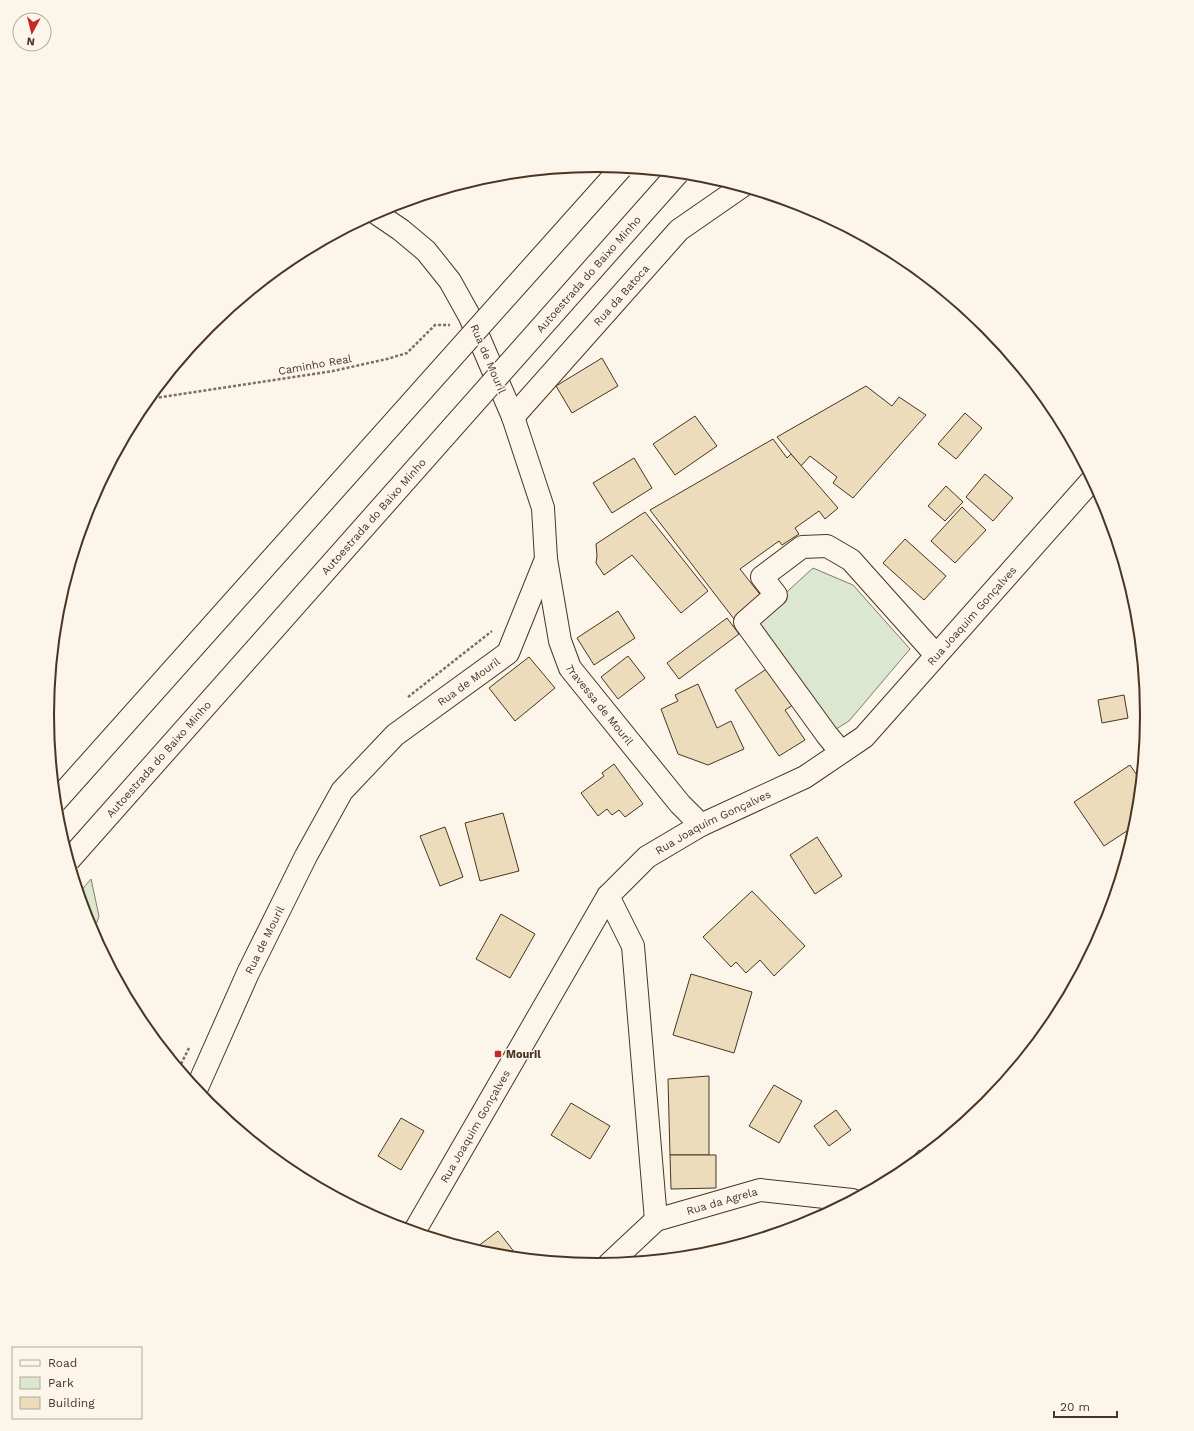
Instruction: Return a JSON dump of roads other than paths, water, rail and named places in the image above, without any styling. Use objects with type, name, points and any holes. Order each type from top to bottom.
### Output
[{"type":"main road","points":[[61,797],[616,173]]},
{"type":"main road","name":"Autoestrada do Baixo Minho","points":[[73,856],[674,178]]},
{"type":"main road","name":"Rua da Batoca","points":[[513,417],[679,230],[736,191]]},
{"type":"main road","name":"Rua de Mouril","points":[[199,1084],[248,973],[306,856],[342,791],[395,735],[508,653],[546,559],[543,508],[513,417],[470,317],[450,281],[426,251],[401,230],[382,217]]},
{"type":"main road","name":"Rua Joaquim Gonçalves","points":[[416,1228],[608,896],[647,857],[701,825],[805,777],[864,737],[1088,484]]},
{"type":"main road","points":[[841,752],[745,622],[776,595],[762,577],[802,547],[827,546],[851,560],[936,655]]},
{"type":"main road","name":"Travessa de Mouril","points":[[546,559],[560,641],[570,668],[680,804],[701,825]]},
{"type":"main road","points":[[608,896],[633,946],[656,1220]]},
{"type":"main road","name":"Rua da Agrela","points":[[615,1257],[656,1220],[760,1190],[844,1199]]},
{"type":"place","name":"Mouril","points":[[498,1054]]}]
